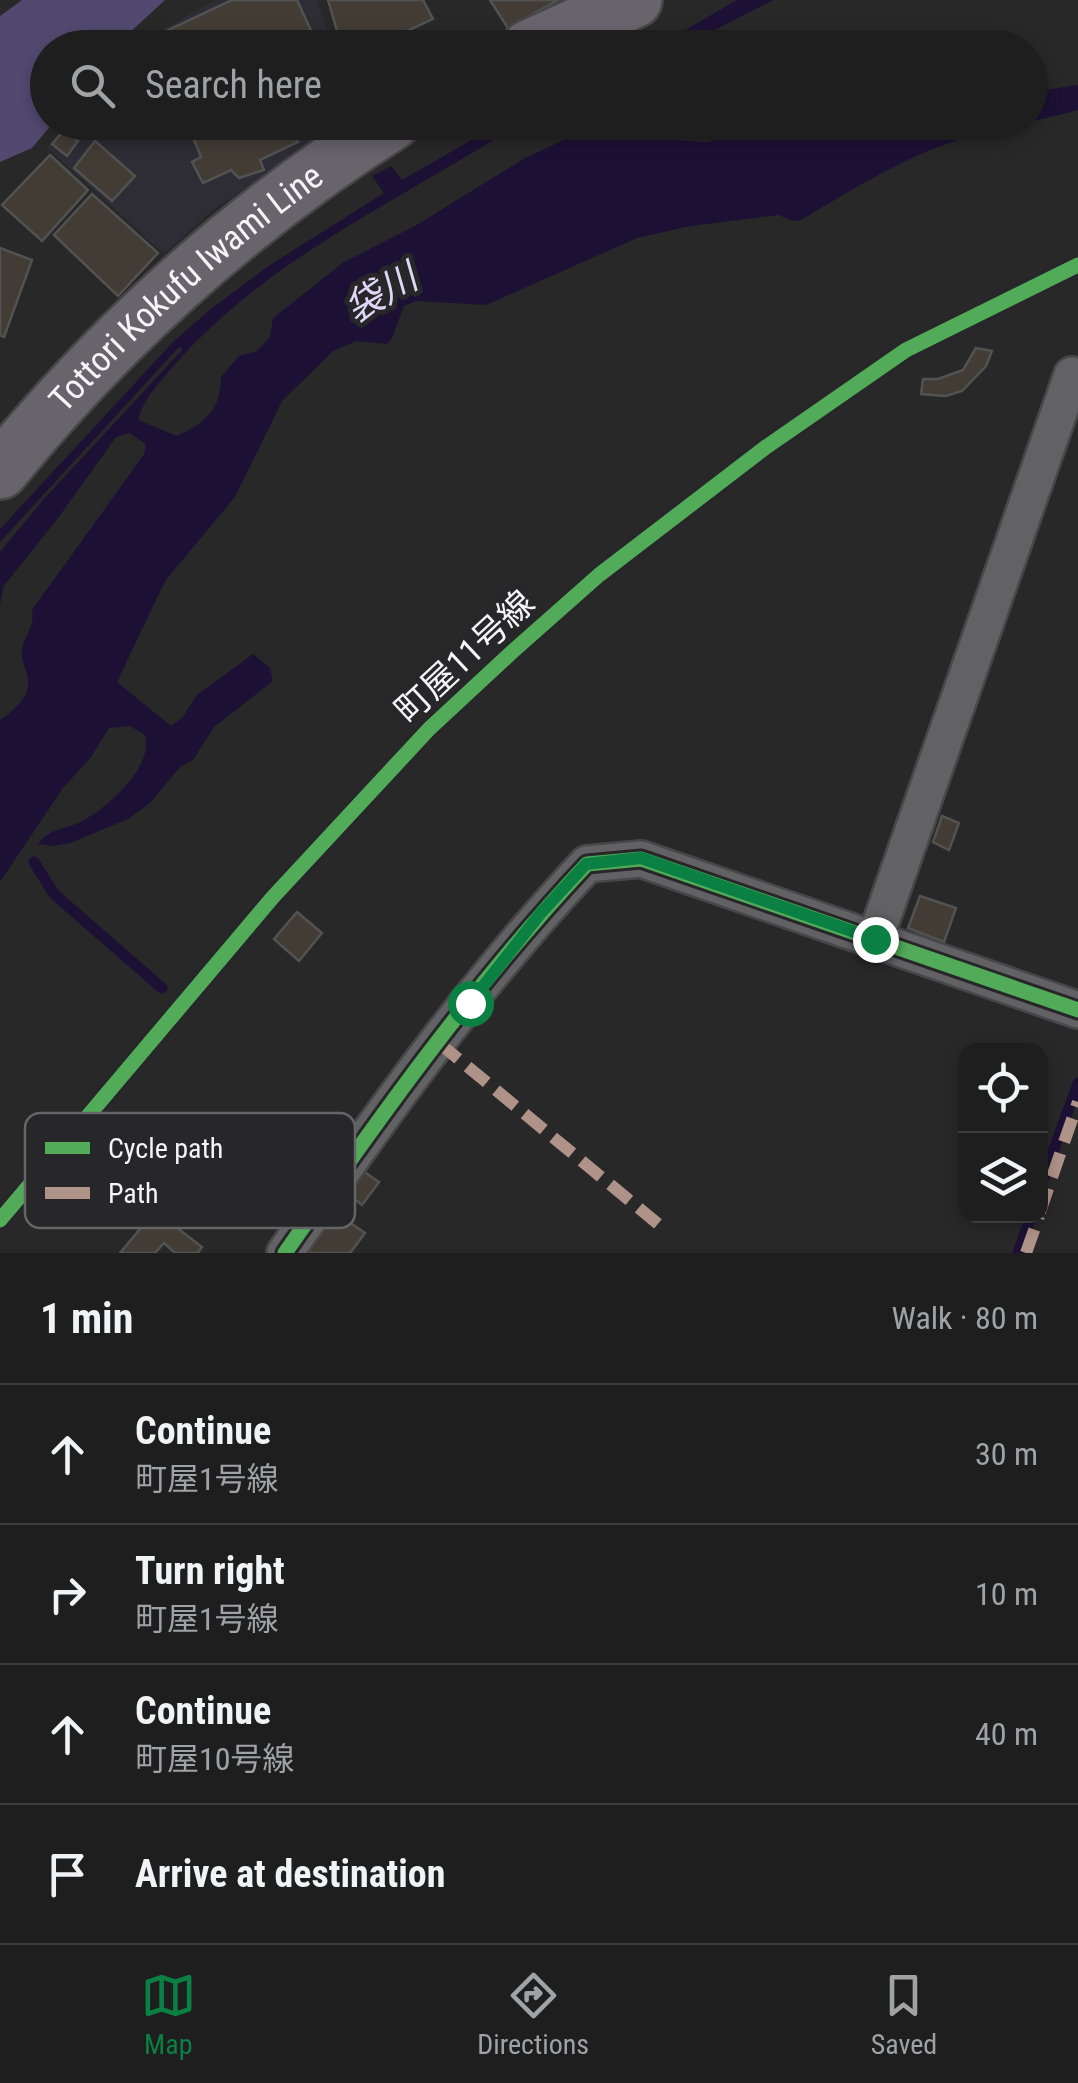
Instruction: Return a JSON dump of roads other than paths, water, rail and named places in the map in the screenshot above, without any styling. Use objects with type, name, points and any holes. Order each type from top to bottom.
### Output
[{"type":"main road","points":[[568,30],[634,0]]},
{"type":"main road","name":"Tottori Kokufu Iwami Line","points":[[0,471],[86,369],[163,296],[222,244],[364,140]]},
{"type":"street","points":[[875,939],[1072,375]]},
{"type":"street","points":[[355,1152],[540,914],[586,864],[641,858],[1078,1010]]},
{"type":"street","points":[[285,1253],[302,1228]]},
{"type":"water","points":[[737,0],[773,0],[715,30],[685,30]]},
{"type":"water","points":[[1078,85],[1078,110],[1048,118],[1048,89]]},
{"type":"water","name":"袋川","points":[[471,140],[492,140],[292,263],[208,330],[156,387],[140,413],[138,420],[177,436],[210,414],[218,398],[221,377],[239,356],[257,351],[270,337],[273,318],[344,262],[415,226],[525,158],[564,140],[960,140],[870,180],[801,220],[779,215],[690,226],[637,238],[486,305],[416,301],[404,306],[387,344],[356,341],[333,351],[282,401],[235,497],[165,581],[117,682],[171,726],[182,718],[197,695],[253,654],[270,668],[273,681],[214,727],[193,760],[180,767],[150,803],[128,819],[70,843],[38,844],[51,833],[101,809],[125,786],[143,760],[145,735],[130,726],[109,728],[0,882],[0,720],[19,704],[28,687],[22,653],[32,610],[144,454],[146,444],[129,433],[116,437],[3,587],[0,605],[0,552],[183,349],[179,347],[0,542],[0,529],[174,341],[270,265],[384,193],[372,176],[391,166],[402,180]]},
{"type":"waterway","points":[[34,862],[54,894],[162,988]]},
{"type":"waterway","points":[[1048,1166],[1078,1083]]},
{"type":"waterway","points":[[1018,1253],[1029,1223]]}]
